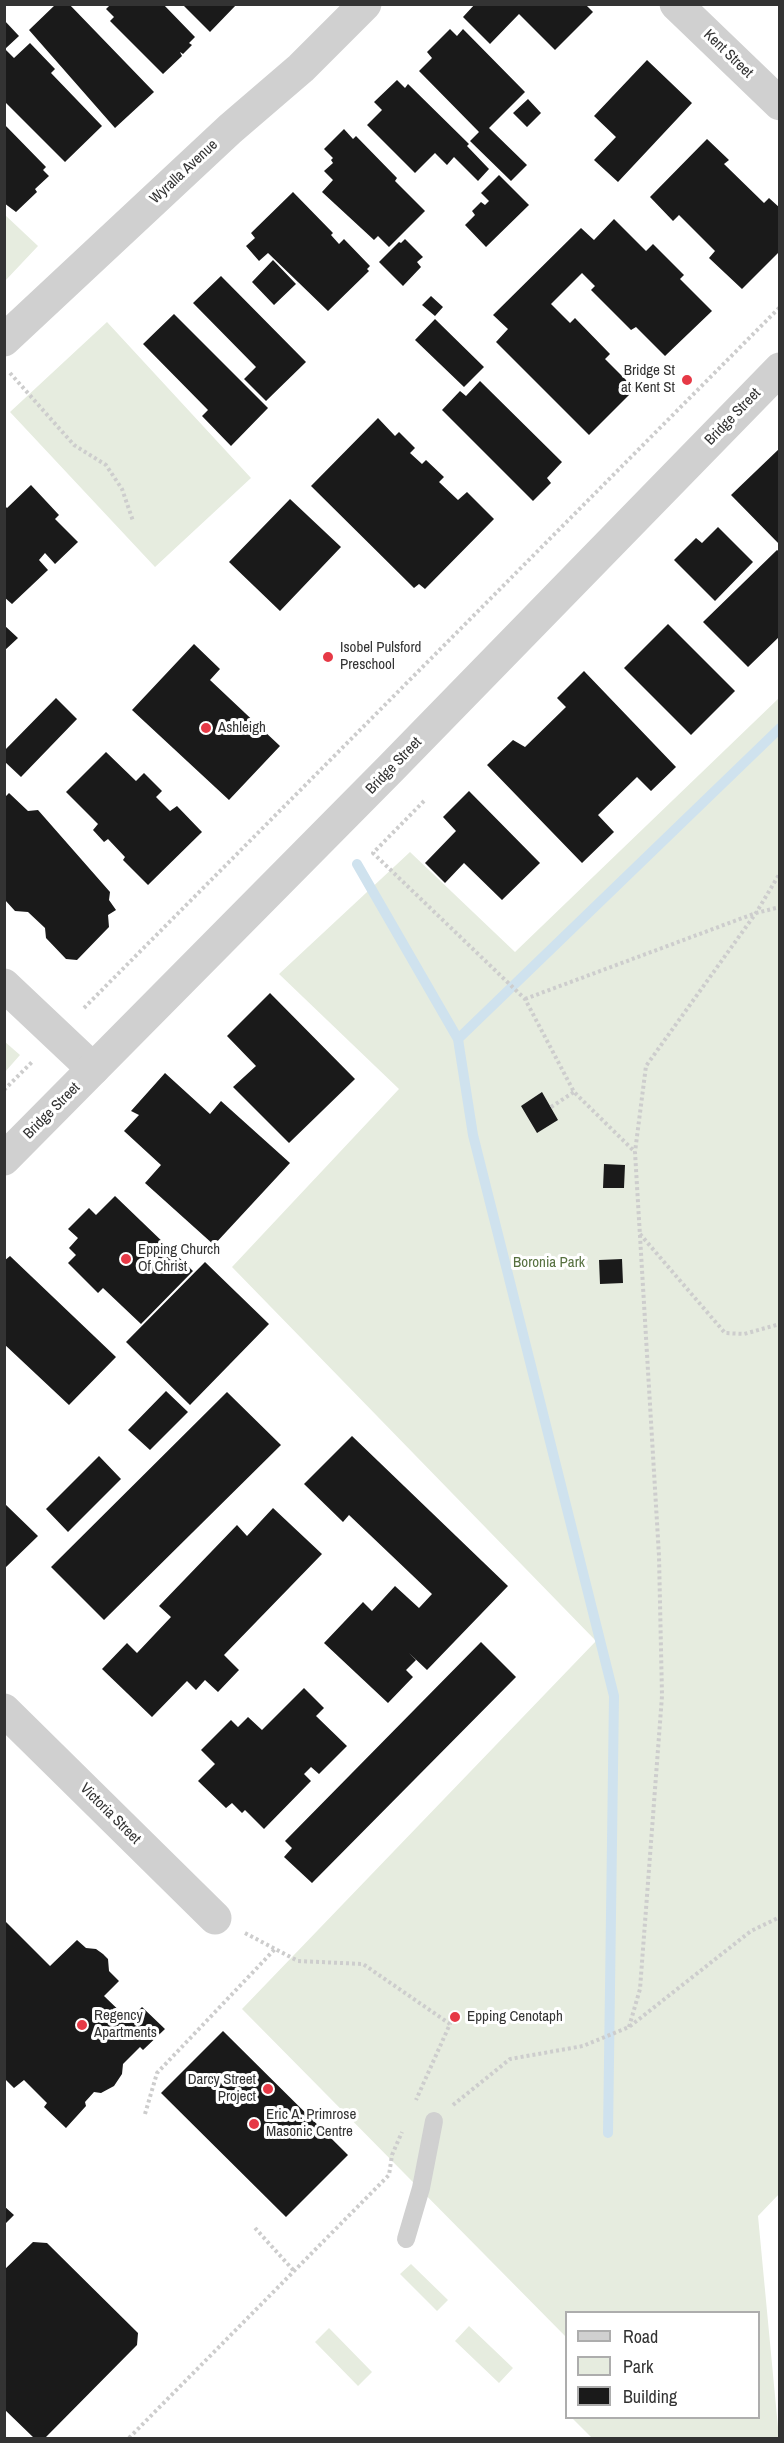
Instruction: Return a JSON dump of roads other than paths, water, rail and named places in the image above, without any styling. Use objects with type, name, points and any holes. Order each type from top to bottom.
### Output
[{"type":"street","name":"Wyralla Avenue","points":[[4,340],[230,129],[301,68],[365,4]]},
{"type":"street","name":"Kent Street","points":[[676,4],[780,104]]},
{"type":"street","name":"Bridge Street","points":[[4,1159],[400,760],[780,369]]},
{"type":"street","points":[[4,985],[47,1046],[93,1069]]},
{"type":"street","name":"Victoria Street","points":[[4,1710],[215,1918]]},
{"type":"lane","points":[[406,2239],[421,2188],[434,2121]]},
{"type":"waterway","points":[[608,2133],[614,1696],[473,1135],[458,1039],[780,728]]},
{"type":"waterway","points":[[357,864],[458,1039]]},
{"type":"place","name":"Bridge St at Kent St","points":[[687,380]]},
{"type":"place","name":"Isobel Pulsford Preschool","points":[[328,657]]},
{"type":"place","name":"Ashleigh","points":[[206,728]]},
{"type":"place","name":"Epping Church Of Christ","points":[[126,1259]]},
{"type":"place","name":"Epping Cenotaph","points":[[455,2017]]},
{"type":"place","name":"Regency Apartments","points":[[82,2025]]},
{"type":"place","name":"Darcy Street Project","points":[[268,2089]]},
{"type":"place","name":"Eric A. Primrose Masonic Centre","points":[[254,2124]]},
{"type":"park label","name":"Boronia Park","points":[[549,1263]]}]
